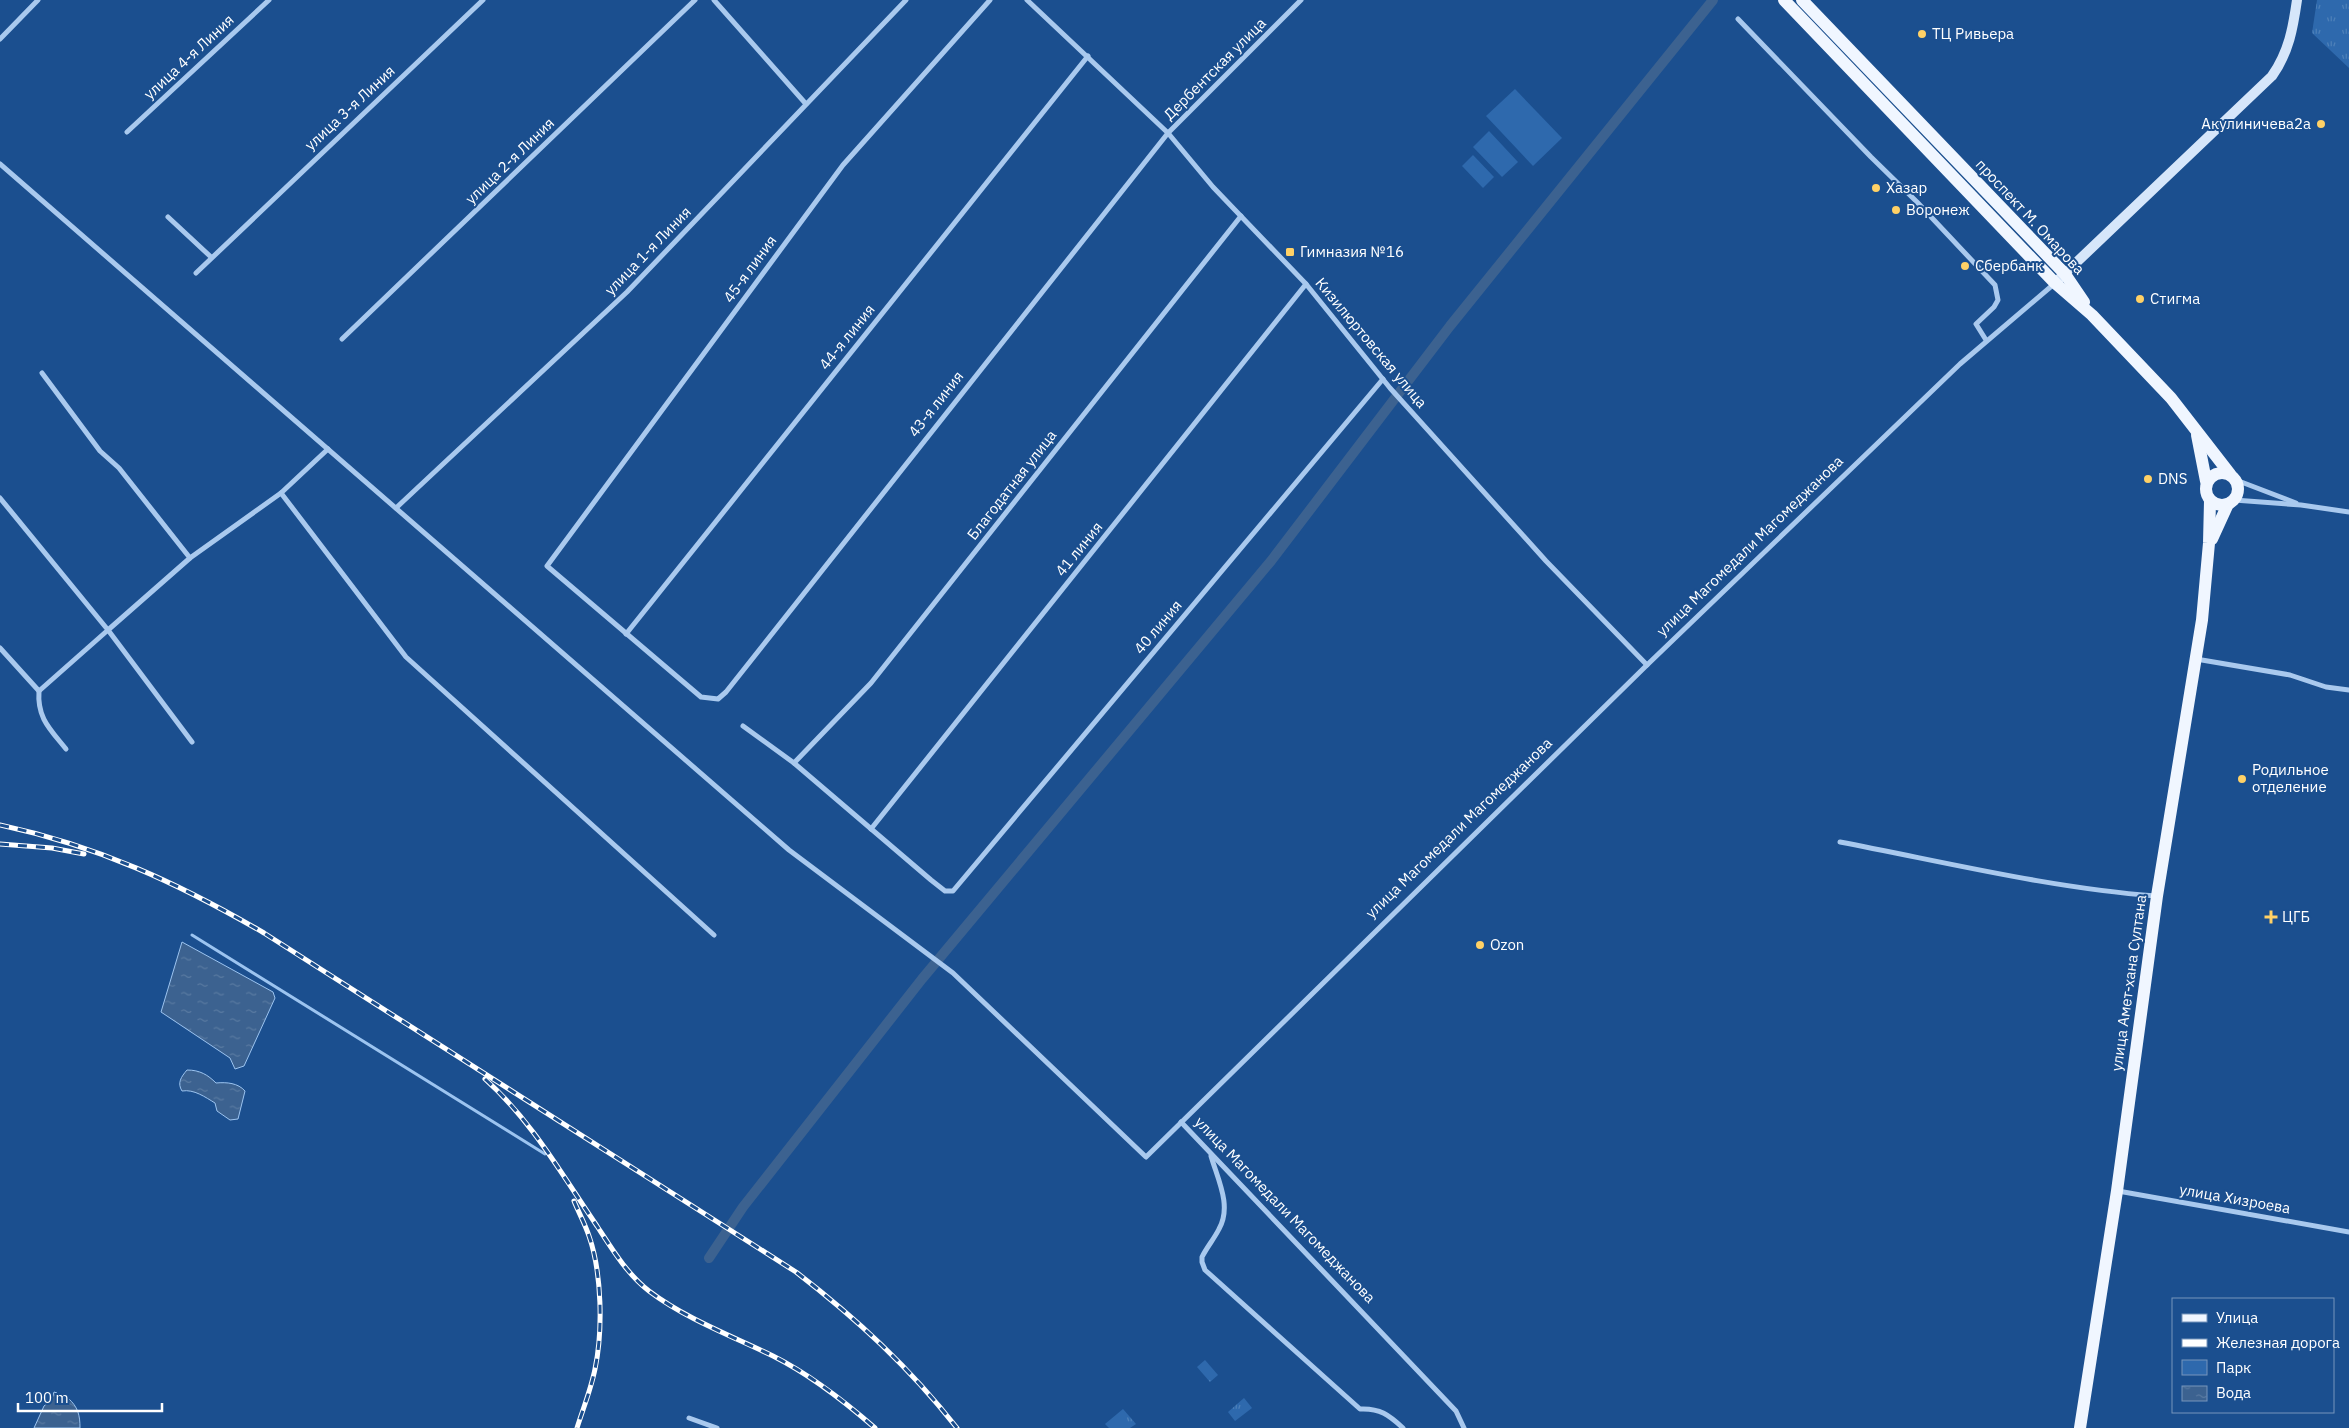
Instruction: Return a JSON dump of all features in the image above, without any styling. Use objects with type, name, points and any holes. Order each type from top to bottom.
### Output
[{"type":"main road","name":"проспект М. Омарова","points":[[1784,0],[2054,283],[2092,315]]},
{"type":"main road","name":"проспект М. Омарова","points":[[1802,0],[2065,274],[2092,315]]},
{"type":"main road","name":"улица Магомедали Магомеджановa","points":[[2054,283],[2272,76],[2280,65],[2290,41],[2297,0]]},
{"type":"main road","points":[[2092,315],[2176,403],[2197,433],[2233,477],[2238,494],[2231,502],[2210,543]]},
{"type":"main road","points":[[2197,433],[2206,481],[2205,491],[2210,500],[2210,543]]},
{"type":"main road","points":[[2206,481],[2212,474],[2221,472],[2233,477]]},
{"type":"main road","points":[[2210,500],[2219,505],[2231,502]]},
{"type":"main road","name":"улица Амет-хана Султана","points":[[2080,1428],[2117,1190],[2156,896],[2196,659],[2210,543]]},
{"type":"street","points":[[0,40],[38,0]]},
{"type":"street","name":"улица 4-я Линия","points":[[127,132],[268,0]]},
{"type":"street","name":"улица 3-я Линия","points":[[196,272],[483,0]]},
{"type":"street","name":"улица 2-я Линия","points":[[342,339],[695,0]]},
{"type":"street","points":[[714,0],[806,104]]},
{"type":"street","name":"улица 1-я Линия","points":[[396,508],[627,292],[906,0]]},
{"type":"street","name":"45-я линия","points":[[626,634],[547,566],[843,165],[990,0]]},
{"type":"street","name":"Кизилюртовская улица","points":[[1027,0],[1168,134],[1213,187],[1306,284],[1390,388],[1546,561],[1647,665]]},
{"type":"street","name":"Дербентская улица","points":[[1168,134],[1301,0]]},
{"type":"street","points":[[1738,19],[1917,202],[1995,285],[1998,300],[1994,307],[1976,324],[1986,340]]},
{"type":"street","name":"44-я линия","points":[[626,634],[1088,56]]},
{"type":"street","name":"43-я линия","points":[[626,634],[701,697],[718,699],[726,692],[1168,134]]},
{"type":"street","points":[[0,164],[789,850],[953,973],[1146,1157],[1181,1122]]},
{"type":"street","name":"Благодатная улица","points":[[794,763],[871,683],[1241,216]]},
{"type":"street","points":[[168,217],[212,257]]},
{"type":"street","name":"улица Магомедали Магомеджановa","points":[[1464,1428],[1456,1412],[1181,1122],[1647,665],[1986,340],[2054,283]]},
{"type":"street","name":"41 линия","points":[[871,829],[1306,284]]},
{"type":"street","points":[[42,373],[100,451],[119,468],[190,558]]},
{"type":"street","name":"40 линия","points":[[871,829],[945,891],[953,891],[1383,379]]},
{"type":"street","points":[[66,749],[41,718],[38,706],[39,691],[190,558],[281,493],[328,449]]},
{"type":"street","points":[[2233,477],[2301,505]]},
{"type":"street","points":[[281,493],[406,657],[714,935]]},
{"type":"street","points":[[0,498],[108,630],[192,742]]},
{"type":"street","points":[[2231,502],[2301,505],[2349,512]]},
{"type":"street","points":[[0,648],[39,691]]},
{"type":"street","points":[[2196,659],[2290,675],[2326,686],[2349,690]]},
{"type":"street","points":[[743,726],[794,763],[871,829]]},
{"type":"street","points":[[1840,842],[1993,873],[2123,894],[2156,896]]},
{"type":"street","points":[[1210,1154],[1225,1201],[1225,1215],[1220,1228],[1202,1256],[1205,1270],[1360,1409],[1377,1410],[1388,1414],[1403,1428]]},
{"type":"street","name":"улица Хизроева","points":[[2117,1190],[2349,1232]]},
{"type":"street","points":[[689,1418],[717,1428]]},
{"type":"green space","points":[[2317,0],[2349,0],[2349,68],[2312,33]]},
{"type":"green space","points":[[1515,89],[1562,138],[1533,166],[1486,116]]},
{"type":"green space","points":[[1489,131],[1518,162],[1502,177],[1473,147]]},
{"type":"green space","points":[[1473,155],[1494,177],[1483,188],[1462,166]]},
{"type":"green space","points":[[1205,1360],[1218,1375],[1210,1382],[1197,1367]]},
{"type":"green space","points":[[1244,1398],[1252,1408],[1235,1421],[1228,1412]]},
{"type":"green space","points":[[1123,1409],[1136,1424],[1130,1428],[1109,1428],[1105,1424]]},
{"type":"water","points":[[182,942],[273,992],[275,998],[244,1066],[235,1069],[230,1058],[161,1012]]},
{"type":"water","points":[[187,1070],[203,1074],[216,1083],[228,1083],[242,1088],[245,1091],[238,1119],[230,1120],[217,1111],[215,1103],[195,1092],[182,1091],[180,1080]]},
{"type":"water","points":[[54,1392],[57,1393],[58,1399],[62,1401],[68,1398],[74,1405],[79,1415],[80,1428],[34,1428],[44,1406],[52,1399]]},
{"type":"waterway","points":[[709,1258],[743,1207],[922,979],[1271,561],[1450,326],[1713,0]]},
{"type":"waterway","points":[[192,935],[545,1154]]},
{"type":"railway","points":[[0,825],[70,844],[137,868],[169,882],[264,933],[796,1272],[861,1326],[901,1364],[957,1428]]},
{"type":"railway","points":[[0,844],[52,848],[84,854]]},
{"type":"railway","points":[[485,1079],[502,1095],[532,1131],[559,1168],[614,1252],[641,1284],[678,1310],[801,1371],[839,1398],[875,1428]]},
{"type":"railway","points":[[574,1201],[593,1251],[597,1267],[600,1302],[598,1354],[577,1428]]},
{"type":"place","name":"ТЦ Ривьера","points":[[1922,34]]},
{"type":"place","name":"Акулиничева2а","points":[[2321,124]]},
{"type":"place","name":"Хазар","points":[[1876,188]]},
{"type":"place","name":"Воронеж","points":[[1896,210]]},
{"type":"place","name":"Гимназия №16","points":[[1290,252]]},
{"type":"place","name":"Сбербанк","points":[[1965,266]]},
{"type":"place","name":"Стигма","points":[[2140,299]]},
{"type":"place","name":"DNS","points":[[2148,479]]},
{"type":"place","name":"Родильное отделение","points":[[2242,779]]},
{"type":"place","name":"ЦГБ","points":[[2271,917]]},
{"type":"place","name":"Ozon","points":[[1480,945]]}]
